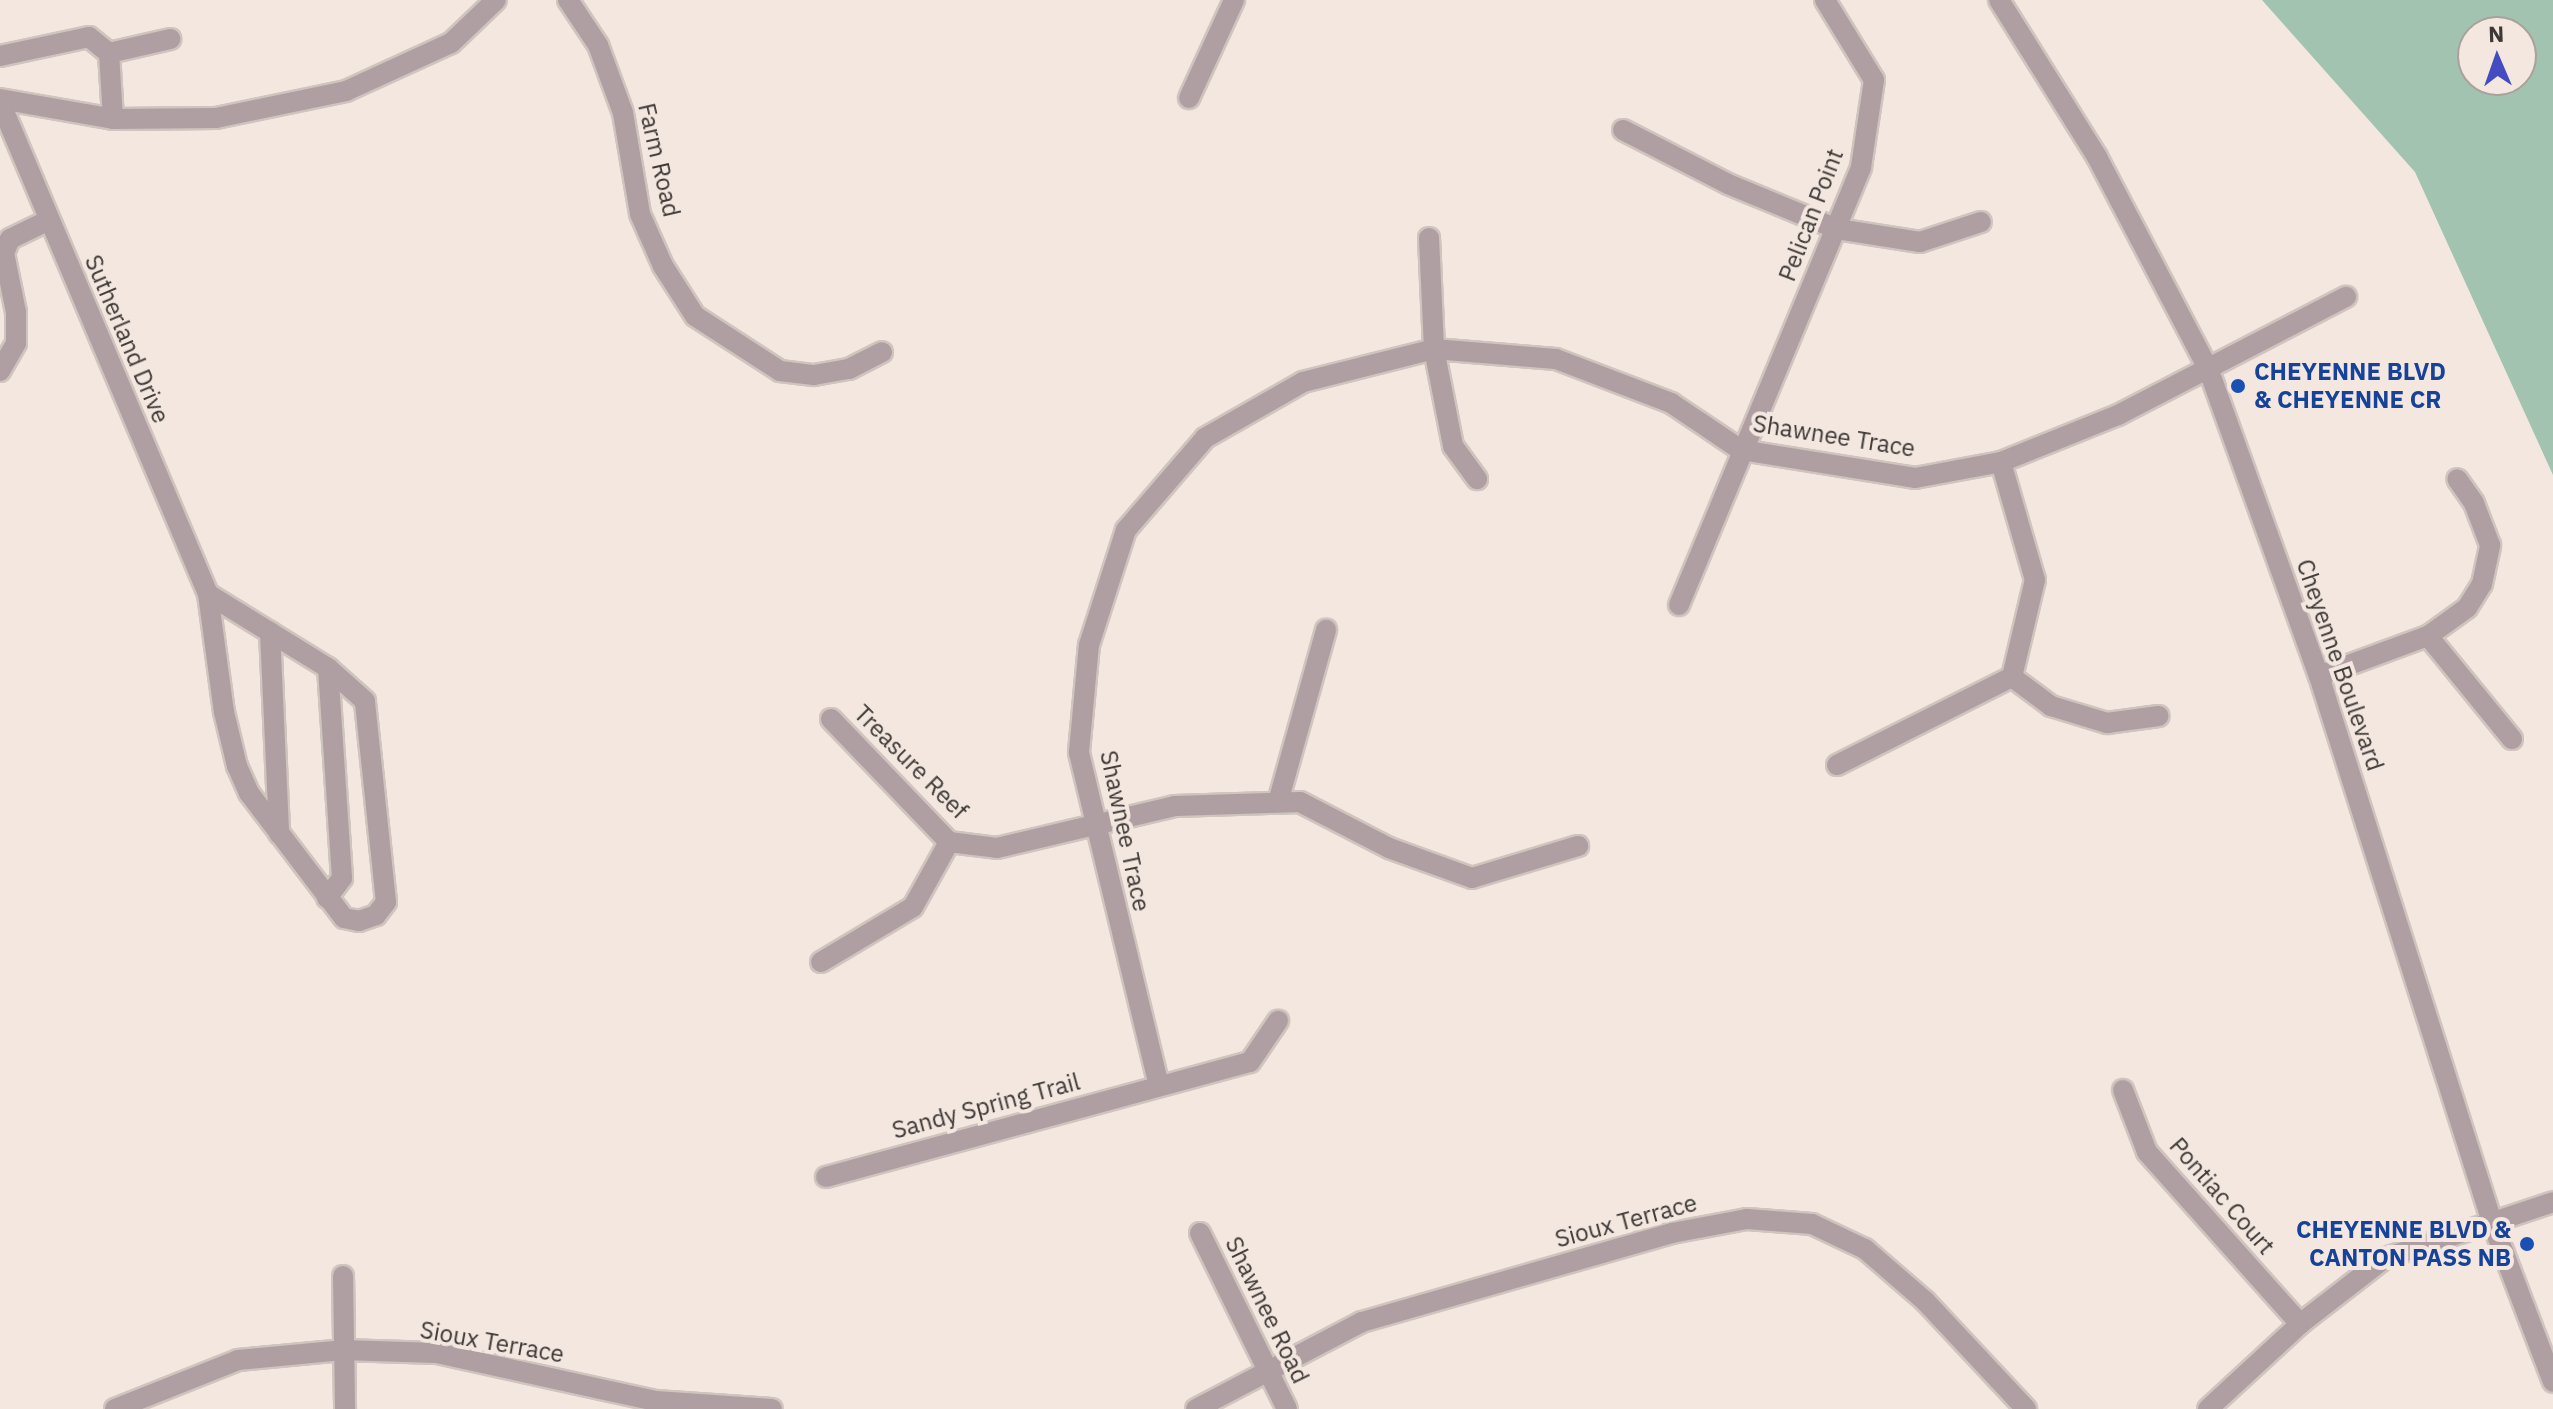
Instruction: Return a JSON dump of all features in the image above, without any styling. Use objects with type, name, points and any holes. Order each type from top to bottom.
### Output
[{"type":"street","points":[[0,101],[113,119],[216,118],[346,91],[451,43],[496,0]]},
{"type":"street","name":"Farm Road","points":[[568,0],[598,45],[623,113],[640,214],[663,266],[695,316],[780,371],[814,375],[849,369],[882,352]]},
{"type":"street","points":[[1189,98],[1234,0]]},
{"type":"street","name":"Pelican Point","points":[[1679,605],[1861,167],[1874,80],[1825,0]]},
{"type":"street","name":"Cheyenne Boulevard","points":[[1999,0],[2097,157],[2208,368],[2319,676],[2492,1222],[2553,1382]]},
{"type":"street","points":[[0,56],[89,37],[109,53],[113,119]]},
{"type":"street","points":[[109,53],[170,39]]},
{"type":"street","name":"Sutherland Drive","points":[[0,101],[208,594],[237,766],[279,834],[327,898],[344,918],[359,921],[376,915],[386,902],[368,711],[360,695],[328,668]]},
{"type":"street","points":[[1623,130],[1728,184],[1837,229],[1920,242],[1981,222]]},
{"type":"street","points":[[0,371],[16,343],[16,312],[4,253],[10,239],[49,220]]},
{"type":"street","points":[[1429,238],[1434,349],[1453,446],[1477,479]]},
{"type":"street","name":"Shawnee Trace","points":[[1159,1086],[1094,826],[1079,752],[1089,645],[1126,530],[1205,438],[1303,382],[1434,349],[1556,359],[1671,403],[1741,450],[1915,478],[2001,462],[2118,415],[2346,297]]},
{"type":"street","points":[[1837,765],[2012,677],[2035,580],[2001,462]]},
{"type":"street","points":[[2319,676],[2428,636],[2467,608],[2482,584],[2490,545],[2474,503],[2457,479]]},
{"type":"street","points":[[208,594],[328,668],[342,878],[327,898]]},
{"type":"street","points":[[1278,802],[1326,630]]},
{"type":"street","points":[[270,632],[279,834]]},
{"type":"street","points":[[2428,636],[2512,739]]},
{"type":"street","points":[[2012,677],[2051,706],[2107,723],[2159,716]]},
{"type":"street","name":"Treasure Reef","points":[[831,719],[949,842],[997,848],[1175,806],[1300,802],[1389,848],[1472,878],[1578,846]]},
{"type":"street","points":[[821,962],[913,907],[949,842]]},
{"type":"street","name":"Sandy Spring Trail","points":[[826,1177],[1250,1062],[1278,1021]]},
{"type":"street","name":"Pontiac Court","points":[[2123,1090],[2147,1152],[2300,1324]]},
{"type":"street","points":[[2208,1409],[2300,1324],[2385,1258],[2553,1202]]},
{"type":"street","name":"Sioux Terrace","points":[[1196,1409],[1268,1374],[1362,1322],[1672,1233],[1747,1219],[1812,1224],[1865,1249],[1925,1301],[2026,1409]]},
{"type":"street","name":"Shawnee Road","points":[[1200,1233],[1287,1409]]},
{"type":"street","points":[[343,1276],[345,1409]]},
{"type":"street","name":"Sioux Terrace","points":[[115,1409],[238,1360],[343,1350],[437,1353],[656,1401],[772,1409]]},
{"type":"green space","points":[[2262,0],[2553,0],[2553,475],[2415,172]]},
{"type":"place","name":"CHEYENNE BLVD & CHEYENNE CR","points":[[2238,386]]},
{"type":"place","name":"CHEYENNE BLVD & CANTON PASS NB","points":[[2527,1244]]}]
